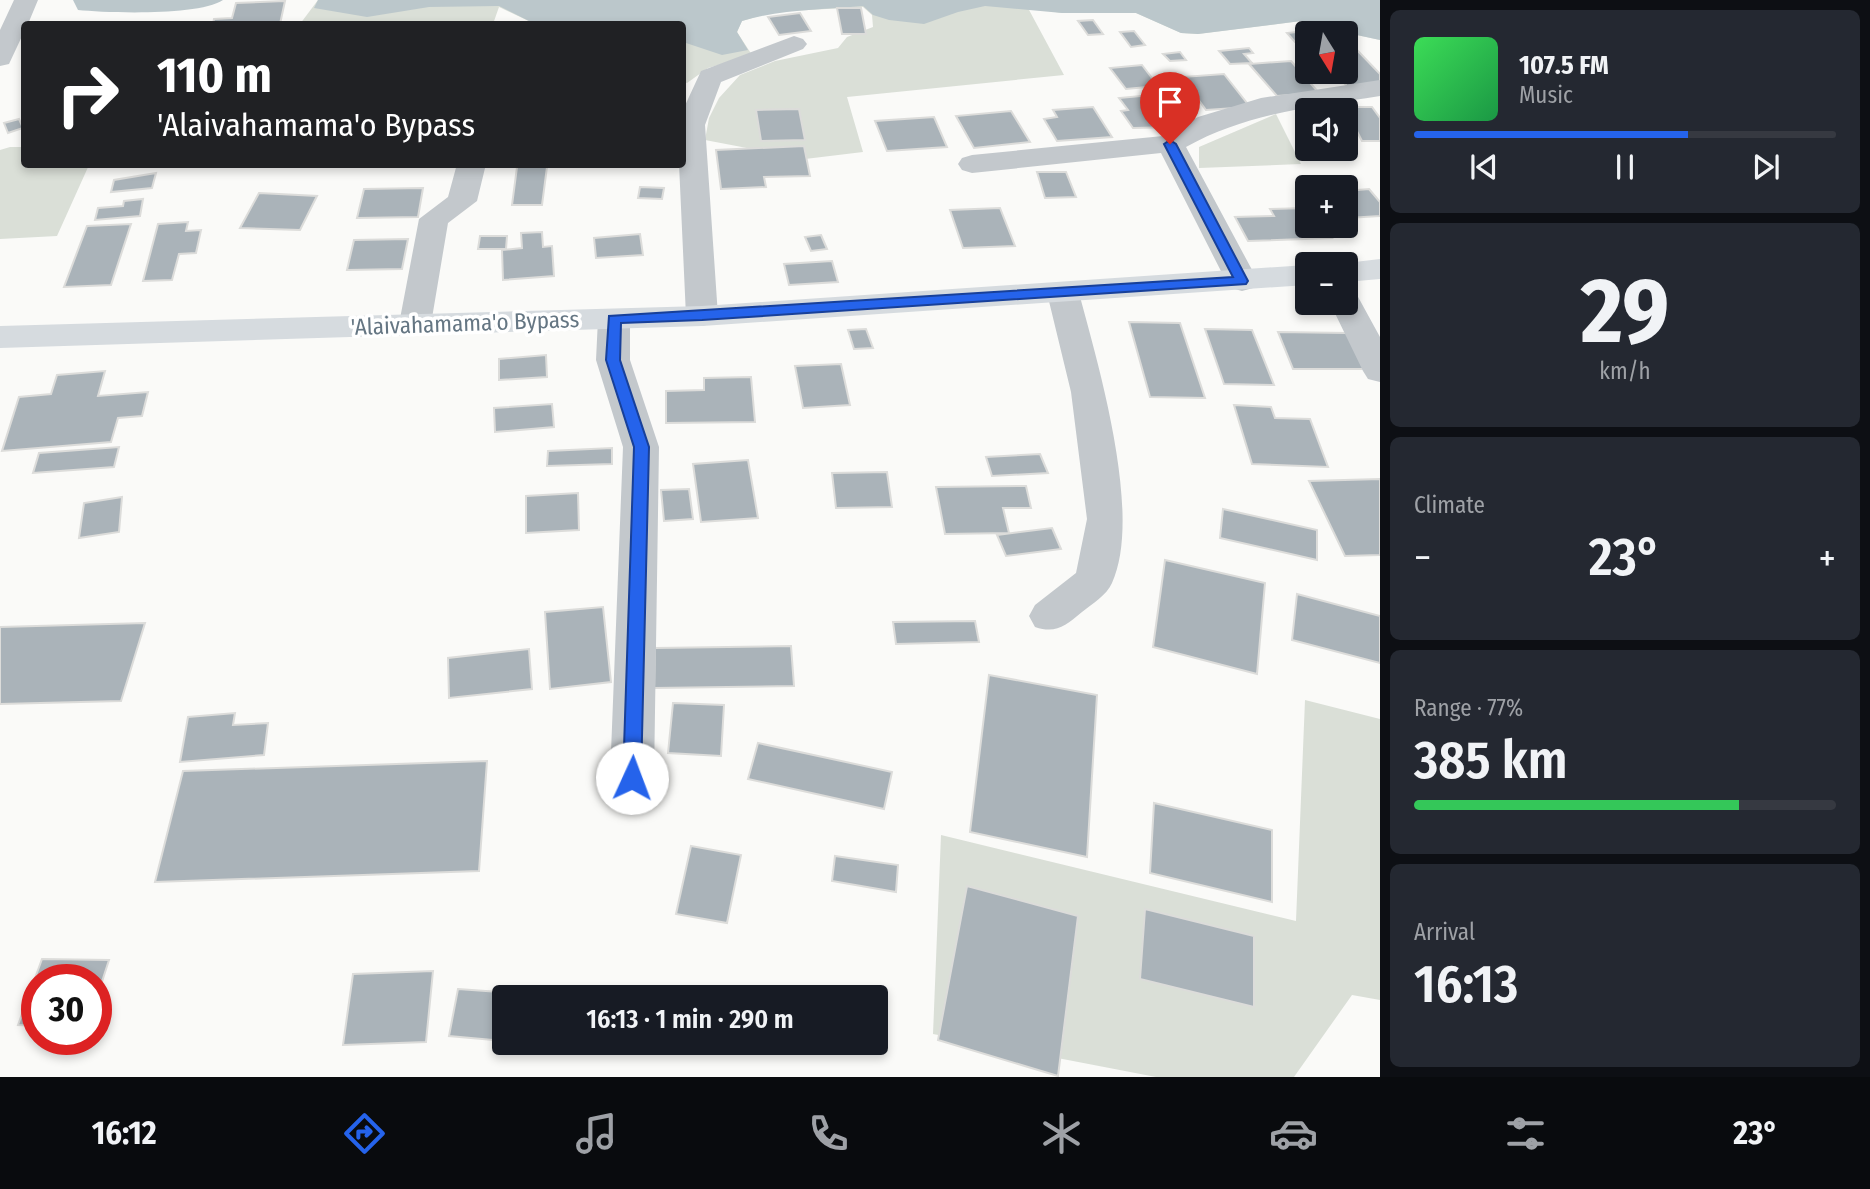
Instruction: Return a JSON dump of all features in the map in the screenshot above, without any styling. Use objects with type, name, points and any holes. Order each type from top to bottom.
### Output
[{"type":"main road","points":[[1358,271],[1380,269]]},
{"type":"main road","name":"'Alaivahamama'o Bypass","points":[[0,337],[702,316],[1295,276]]},
{"type":"street","points":[[0,58],[26,0]]},
{"type":"street","points":[[702,316],[691,125],[710,77],[794,44]]},
{"type":"street","points":[[972,164],[1170,144],[1209,123],[1271,104],[1379,88]]},
{"type":"street","points":[[1170,144],[1242,281]]},
{"type":"street","points":[[415,324],[434,219],[462,201],[471,168]]},
{"type":"street","points":[[1049,616],[1094,580],[1106,519],[1088,392],[1063,293]]},
{"type":"street","points":[[1352,315],[1380,371]]},
{"type":"street","points":[[614,319],[613,360],[641,447],[632,778]]},
{"type":"shaded area","points":[[73,0],[223,0],[194,9],[131,12],[78,10]]},
{"type":"shaded area","points":[[318,0],[1380,0],[1380,40],[1358,35],[1358,21],[1295,21],[1198,34],[1181,33],[1136,13],[1062,13],[1028,8],[1064,75],[847,97],[863,152],[805,159],[705,140],[709,118],[719,98],[740,75],[775,61],[838,48],[847,37],[873,27],[872,15],[863,7],[772,12],[742,21],[737,32],[752,55],[708,68],[687,83],[686,21],[529,21],[499,7],[494,21],[302,21]]},
{"type":"shaded area","points":[[318,0],[1380,0],[1380,40],[1358,35],[1358,21],[1295,21],[1198,34],[1181,33],[1136,13],[1062,13],[985,6],[924,24],[889,20],[873,15],[863,6],[787,12],[742,21],[737,32],[748,50],[722,55],[686,43],[686,21],[529,21],[499,6],[429,7],[367,17],[314,8]]},
{"type":"shaded area","points":[[1276,114],[1295,152],[1295,161],[1301,164],[1199,168],[1199,147]]},
{"type":"shaded area","points":[[21,147],[21,168],[88,168],[57,236],[0,239],[0,150]]},
{"type":"shaded area","points":[[1305,700],[1380,719],[1380,1000],[1352,995],[1294,1077],[1156,1077],[933,1034],[941,835],[1296,921]]},
{"type":"building","points":[[285,1],[281,21],[214,21],[232,18],[236,3]]},
{"type":"building","points":[[837,8],[861,8],[866,34],[842,34]]},
{"type":"building","points":[[800,13],[811,31],[779,35],[768,17]]},
{"type":"building","points":[[1093,20],[1103,34],[1088,35],[1078,21]]},
{"type":"building","points":[[1134,31],[1145,45],[1131,47],[1120,32]]},
{"type":"building","points":[[1295,32],[1295,42],[1287,33]]},
{"type":"building","points":[[1249,48],[1253,53],[1244,54],[1252,63],[1230,64],[1219,51]]},
{"type":"building","points":[[1358,51],[1380,74],[1380,83],[1347,86],[1345,84],[1358,84]]},
{"type":"building","points":[[1180,52],[1186,60],[1170,61],[1163,54]]},
{"type":"building","points":[[1291,61],[1295,66],[1295,84],[1311,84],[1319,93],[1277,96],[1249,64]]},
{"type":"building","points":[[1142,65],[1158,86],[1126,89],[1110,68]]},
{"type":"building","points":[[1224,74],[1250,107],[1206,110],[1182,77]]},
{"type":"building","points":[[1162,94],[1184,123],[1171,124],[1173,127],[1133,128],[1121,111],[1128,110],[1119,98]]},
{"type":"building","points":[[1093,107],[1112,137],[1057,141],[1044,119],[1057,117],[1053,110]]},
{"type":"building","points":[[1358,107],[1372,107],[1380,118],[1380,141],[1362,141],[1358,133]]},
{"type":"building","points":[[799,109],[805,140],[761,141],[756,110]]},
{"type":"building","points":[[1011,111],[1030,142],[974,148],[956,116]]},
{"type":"building","points":[[934,117],[947,147],[887,151],[875,121]]},
{"type":"building","points":[[19,119],[21,129],[8,133],[4,123]]},
{"type":"building","points":[[804,146],[810,176],[764,177],[766,187],[721,189],[716,150]]},
{"type":"building","points":[[517,168],[547,168],[542,205],[512,205]]},
{"type":"building","points":[[1037,172],[1066,172],[1076,197],[1045,198]]},
{"type":"building","points":[[156,173],[152,188],[111,192],[114,180]]},
{"type":"building","points":[[640,187],[664,188],[662,199],[638,198]]},
{"type":"building","points":[[423,188],[418,217],[357,218],[364,189]]},
{"type":"building","points":[[1369,189],[1380,202],[1380,216],[1358,217],[1358,190]]},
{"type":"building","points":[[259,193],[317,196],[300,230],[240,228]]},
{"type":"building","points":[[143,199],[140,216],[95,220],[98,208],[123,206],[124,201]]},
{"type":"building","points":[[1000,208],[1015,246],[963,248],[950,210]]},
{"type":"building","points":[[1295,208],[1295,238],[1332,238],[1248,241],[1235,217],[1274,216],[1270,209]]},
{"type":"building","points":[[188,222],[186,231],[201,230],[196,253],[179,254],[172,280],[143,281],[158,224]]},
{"type":"building","points":[[131,224],[111,285],[64,287],[87,226]]},
{"type":"building","points":[[542,232],[543,247],[552,246],[554,276],[503,280],[502,250],[522,248],[521,233]]},
{"type":"building","points":[[640,234],[643,255],[596,258],[594,238]]},
{"type":"building","points":[[821,235],[827,249],[811,251],[805,237]]},
{"type":"building","points":[[480,236],[507,236],[506,249],[478,249]]},
{"type":"building","points":[[408,239],[402,269],[347,270],[354,240]]},
{"type":"building","points":[[832,261],[838,282],[789,285],[784,264]]},
{"type":"building","points":[[1129,322],[1180,323],[1205,398],[1150,397]]},
{"type":"building","points":[[866,329],[873,348],[854,349],[848,330]]},
{"type":"building","points":[[1205,329],[1252,330],[1274,385],[1224,384]]},
{"type":"building","points":[[1278,332],[1347,333],[1365,369],[1293,369]]},
{"type":"building","points":[[546,355],[547,377],[499,380],[499,359]]},
{"type":"building","points":[[841,364],[850,405],[803,408],[795,366]]},
{"type":"building","points":[[105,371],[98,396],[148,392],[142,416],[118,418],[111,442],[2,451],[19,397],[51,394],[57,375]]},
{"type":"building","points":[[751,377],[755,422],[666,423],[666,391],[704,390],[704,378]]},
{"type":"building","points":[[552,404],[554,427],[495,432],[494,408]]},
{"type":"building","points":[[1234,405],[1271,407],[1275,418],[1310,419],[1328,467],[1252,464]]},
{"type":"building","points":[[119,447],[114,467],[33,473],[39,453]]},
{"type":"building","points":[[612,448],[612,464],[547,466],[548,451]]},
{"type":"building","points":[[1040,454],[1048,473],[992,476],[986,457]]},
{"type":"building","points":[[748,460],[758,518],[701,522],[693,464]]},
{"type":"building","points":[[887,472],[892,507],[836,508],[832,473]]},
{"type":"building","points":[[1380,479],[1380,555],[1345,556],[1309,481]]},
{"type":"building","points":[[1026,486],[1031,508],[1003,508],[1009,533],[945,534],[936,487]]},
{"type":"building","points":[[689,489],[693,519],[664,521],[661,490]]},
{"type":"building","points":[[578,493],[579,530],[526,533],[526,496]]},
{"type":"building","points":[[122,497],[119,532],[79,538],[84,503]]},
{"type":"building","points":[[1223,509],[1317,530],[1317,560],[1220,538]]},
{"type":"building","points":[[1052,528],[1061,549],[1006,556],[997,535]]},
{"type":"building","points":[[1165,560],[1265,583],[1257,674],[1153,647]]},
{"type":"building","points":[[1297,594],[1380,616],[1380,663],[1292,640]]},
{"type":"building","points":[[603,607],[611,682],[550,689],[545,612]]},
{"type":"building","points":[[975,621],[979,642],[896,644],[893,622]]},
{"type":"building","points":[[145,623],[121,701],[0,704],[0,627]]},
{"type":"building","points":[[791,646],[794,686],[654,688],[655,648]]},
{"type":"building","points":[[529,649],[532,689],[449,698],[448,658]]},
{"type":"building","points":[[989,675],[1097,695],[1087,857],[970,832]]},
{"type":"building","points":[[673,703],[724,705],[721,756],[668,753]]},
{"type":"building","points":[[235,713],[233,725],[268,723],[264,755],[180,762],[188,717]]},
{"type":"building","points":[[758,743],[892,772],[884,809],[748,779]]},
{"type":"building","points":[[487,761],[479,871],[155,882],[183,771]]},
{"type":"building","points":[[1154,803],[1272,830],[1272,902],[1150,873]]},
{"type":"building","points":[[691,846],[741,855],[727,923],[676,914]]},
{"type":"building","points":[[835,856],[898,865],[896,892],[832,881]]},
{"type":"building","points":[[967,886],[1078,916],[1058,1076],[938,1040]]},
{"type":"building","points":[[1145,909],[1254,936],[1254,1007],[1140,979]]},
{"type":"building","points":[[42,959],[109,960],[108,964],[40,964]]},
{"type":"building","points":[[433,971],[426,1042],[343,1045],[353,974]]},
{"type":"building","points":[[458,989],[492,991],[492,1040],[449,1036]]},
{"type":"route","points":[[632,778],[641,447],[624,386],[613,360],[614,319],[702,316],[1242,281],[1170,144]]}]
